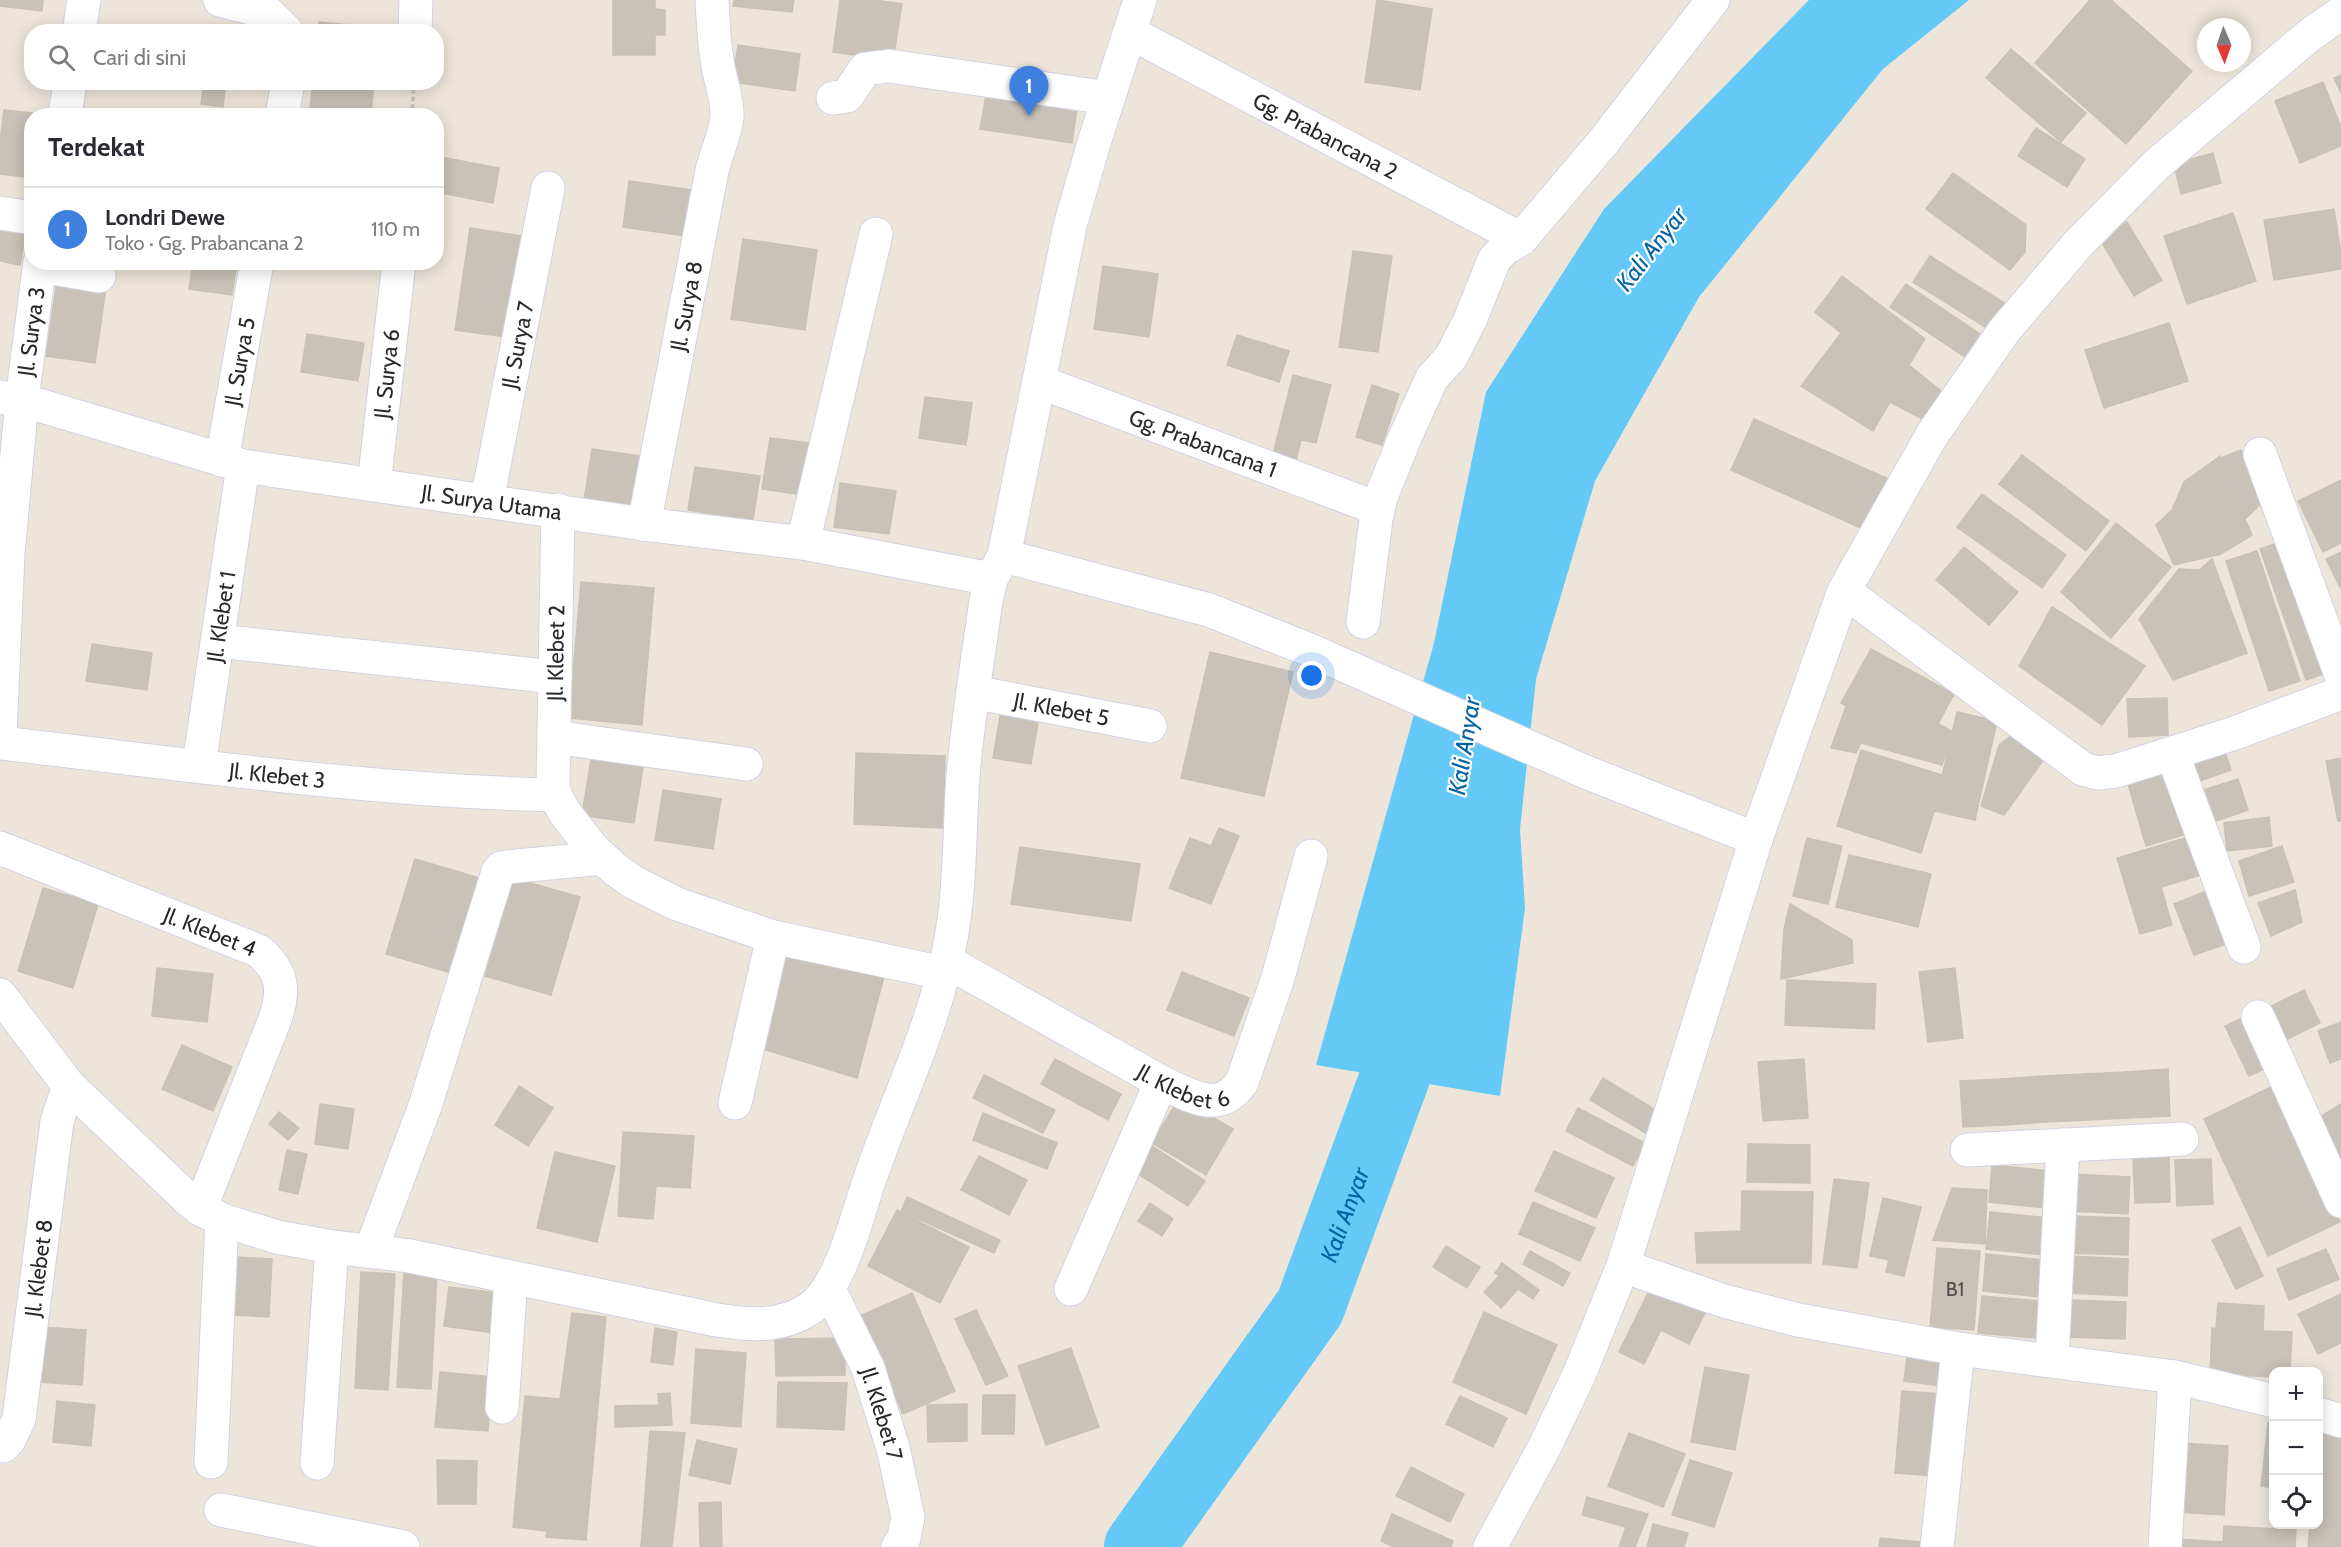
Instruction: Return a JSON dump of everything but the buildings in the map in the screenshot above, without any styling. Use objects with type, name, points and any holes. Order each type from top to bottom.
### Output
[{"type":"street","points":[[80,24],[84,0]]},
{"type":"street","points":[[220,0],[267,12],[279,24]]},
{"type":"street","points":[[416,0],[416,24]]},
{"type":"street","name":"Jl. Surya 8","points":[[644,524],[712,171],[717,148],[725,130],[727,102],[713,30],[712,0]]},
{"type":"street","points":[[0,995],[69,1086],[211,1214],[277,1237],[461,1265],[511,1278],[753,1325],[779,1323],[811,1309],[829,1289],[841,1263],[884,1136],[919,1050],[945,967],[955,909],[963,779],[987,590],[998,567],[1040,382],[1070,226],[1140,0]]},
{"type":"street","points":[[1363,622],[1376,519],[1382,497],[1406,435],[1432,378],[1451,357],[1470,320],[1494,260],[1504,249],[1521,239],[1604,141],[1713,0]]},
{"type":"street","points":[[1490,1547],[1544,1448],[1574,1386],[1623,1266],[1756,839],[1844,591],[1932,435],[2004,331],[2078,244],[2156,165],[2311,34],[2341,13]]},
{"type":"street","name":"Gg. Prabancana 2","points":[[1131,33],[1521,239]]},
{"type":"street","points":[[833,98],[847,96],[865,69],[881,66],[1108,98]]},
{"type":"street","points":[[66,108],[69,90]]},
{"type":"street","points":[[283,108],[287,90]]},
{"type":"street","name":"Jl. Surya 7","points":[[487,501],[548,188]]},
{"type":"street","points":[[0,213],[24,217]]},
{"type":"street","points":[[803,543],[876,234]]},
{"type":"street","name":"Jl. Surya 3","points":[[0,732],[8,554],[11,399],[39,270]]},
{"type":"street","points":[[70,270],[99,276]]},
{"type":"street","name":"Jl. Surya 5","points":[[233,463],[256,270]]},
{"type":"street","name":"Jl. Surya 6","points":[[374,485],[398,270]]},
{"type":"street","name":"Gg. Prabancana 1","points":[[1040,382],[1366,504]]},
{"type":"street","name":"Jl. Surya Utama","points":[[11,399],[233,463],[644,524],[998,567],[1209,610],[1305,648],[1588,773],[1756,839]]},
{"type":"street","points":[[2260,454],[2341,675]]},
{"type":"street","name":"Jl. Klebet 1","points":[[199,765],[218,641],[233,463]]},
{"type":"street","name":"Jl. Klebet 2","points":[[555,795],[553,784],[558,510]]},
{"type":"street","points":[[1844,591],[2083,769],[2098,773],[2116,771],[2235,733],[2341,693]]},
{"type":"street","points":[[218,641],[555,677]]},
{"type":"street","name":"Jl. Klebet 5","points":[[973,692],[1150,726]]},
{"type":"street","points":[[554,737],[746,764]]},
{"type":"street","name":"Jl. Klebet 3","points":[[0,743],[327,780],[474,793],[555,795]]},
{"type":"street","points":[[2172,753],[2244,947]]},
{"type":"street","name":"Jl. Klebet 6","points":[[555,795],[578,831],[602,858],[633,882],[677,904],[773,937],[945,967],[1161,1082],[1206,1101],[1221,1101],[1234,1094],[1242,1082],[1278,978],[1311,856]]},
{"type":"street","name":"Jl. Klebet 4","points":[[0,848],[259,951],[270,960],[276,972],[282,993],[276,1019],[211,1214],[211,1462]]},
{"type":"street","points":[[371,1250],[425,1106],[498,872],[501,868],[507,867],[602,858]]},
{"type":"street","points":[[735,1103],[773,937]]},
{"type":"street","points":[[2258,1017],[2341,1201]]},
{"type":"street","points":[[1071,1289],[1161,1082]]},
{"type":"street","name":"Jl. Klebet 8","points":[[3,1446],[9,1440],[19,1419],[57,1121],[69,1086]]},
{"type":"street","points":[[1967,1150],[2182,1139]]},
{"type":"street","points":[[2052,1360],[2063,1145]]},
{"type":"street","points":[[317,1463],[332,1247]]},
{"type":"street","points":[[1623,1266],[1724,1301],[1798,1320],[1958,1349],[2175,1377],[2269,1400]]},
{"type":"street","points":[[502,1407],[511,1278]]},
{"type":"street","name":"Jl. Klebet 7","points":[[829,1289],[867,1368],[893,1448],[908,1517],[904,1538],[898,1547]]},
{"type":"street","points":[[1937,1547],[1958,1349]]},
{"type":"street","points":[[2165,1547],[2175,1377]]},
{"type":"street","points":[[2323,1415],[2341,1420]]},
{"type":"street","points":[[221,1510],[403,1547]]},
{"type":"path","points":[[412,108],[414,90]]},
{"type":"water","points":[[1809,0],[1969,0],[1883,69],[1699,297],[1595,481],[1536,679],[1520,829],[1525,908],[1500,1096],[1316,1065],[1434,643],[1486,392],[1604,209]]},
{"type":"waterway","name":"Kali Anyar","points":[[1139,1547],[1310,1307],[1406,1047],[1419,985]]},
{"type":"place","name":"Londri Dewe","points":[[1029,116]]}]
